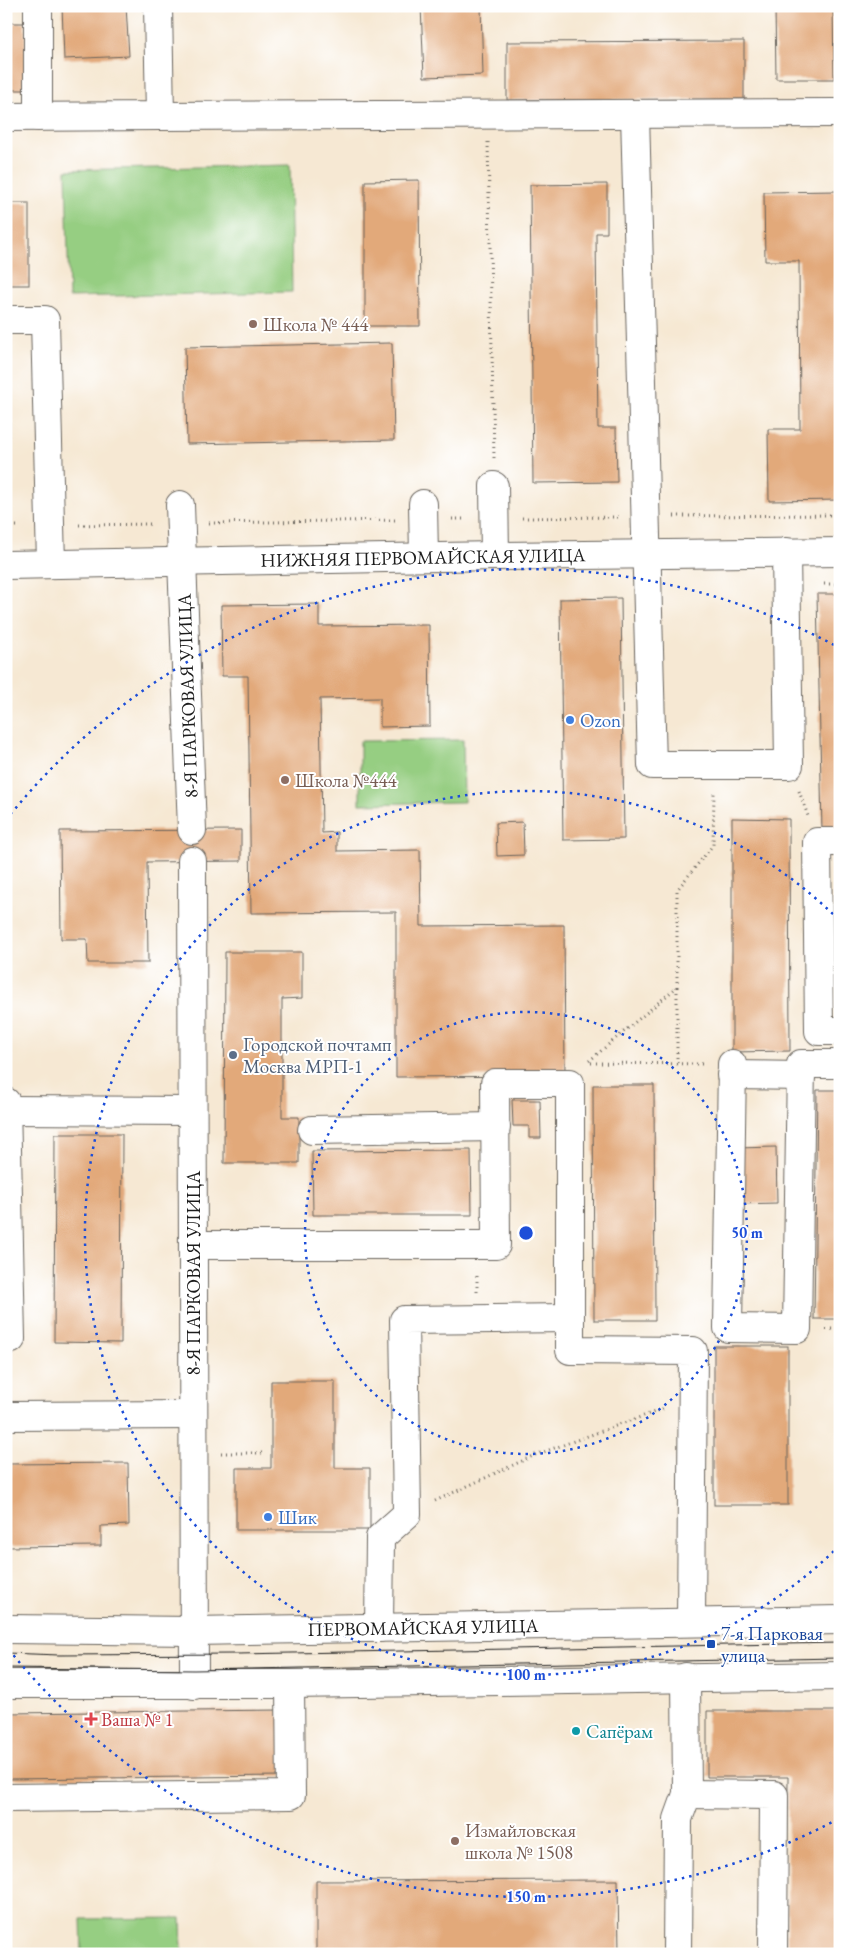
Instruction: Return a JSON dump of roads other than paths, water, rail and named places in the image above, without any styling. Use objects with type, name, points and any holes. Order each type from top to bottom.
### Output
[{"type":"street","points":[[38,6],[38,117]]},
{"type":"street","points":[[158,6],[160,116]]},
{"type":"street","points":[[6,117],[840,113]]},
{"type":"street","points":[[635,114],[652,766],[789,765],[786,552]]},
{"type":"street","points":[[6,320],[45,320],[51,564]]},
{"type":"street","points":[[494,486],[495,556]]},
{"type":"street","points":[[423,504],[424,557]]},
{"type":"street","name":"8-Я ПАРКОВАЯ УЛИЦА","points":[[180,506],[192,830]]},
{"type":"street","name":"НИЖНЯЯ ПЕРВОМАЙСКАЯ УЛИЦА","points":[[6,565],[840,552]]},
{"type":"street","points":[[828,842],[819,1030],[840,1030]]},
{"type":"street","name":"8-Я ПАРКОВАЯ УЛИЦА","points":[[192,861],[194,1685]]},
{"type":"street","points":[[801,1076],[731,1069],[728,1328],[797,1329],[801,1076],[801,1064],[840,1064]]},
{"type":"street","points":[[193,1245],[496,1245],[495,1083],[570,1083],[570,1350],[693,1351],[691,1622]]},
{"type":"street","points":[[6,1102],[11,1339]]},
{"type":"street","points":[[6,1110],[192,1111]]},
{"type":"street","points":[[312,1130],[496,1127]]},
{"type":"street","points":[[378,1628],[380,1538],[407,1514],[404,1320],[570,1318]]},
{"type":"street","points":[[6,1416],[193,1415]]},
{"type":"street","name":"ПЕРВОМАЙСКАЯ УЛИЦА","points":[[6,1629],[194,1631],[840,1620]]},
{"type":"street","points":[[6,1684],[194,1685],[840,1676]]},
{"type":"street","points":[[677,1954],[678,1819],[687,1794],[686,1677]]},
{"type":"street","points":[[6,1798],[291,1795],[290,1684]]},
{"type":"street","points":[[687,1794],[774,1796],[773,1954]]},
{"type":"tram line","points":[[6,1653],[59,1655],[237,1654],[840,1643]]},
{"type":"tram line","points":[[6,1668],[194,1670],[840,1658]]},
{"type":"place","name":"Школа № 444","points":[[253,324]]},
{"type":"place","name":"Ozon","points":[[570,720]]},
{"type":"place","name":"Школа №444","points":[[285,780]]},
{"type":"place","name":"Городской почтамп Москва МРП-1","points":[[233,1055]]},
{"type":"place","name":"Шик","points":[[268,1517]]},
{"type":"place","name":"7-я Парковая улица","points":[[711,1644]]},
{"type":"place","name":"Ваша № 1","points":[[91,1719]]},
{"type":"place","name":"Сапёрам","points":[[576,1731]]},
{"type":"place","name":"Измайловская школа № 1508","points":[[455,1841]]}]
